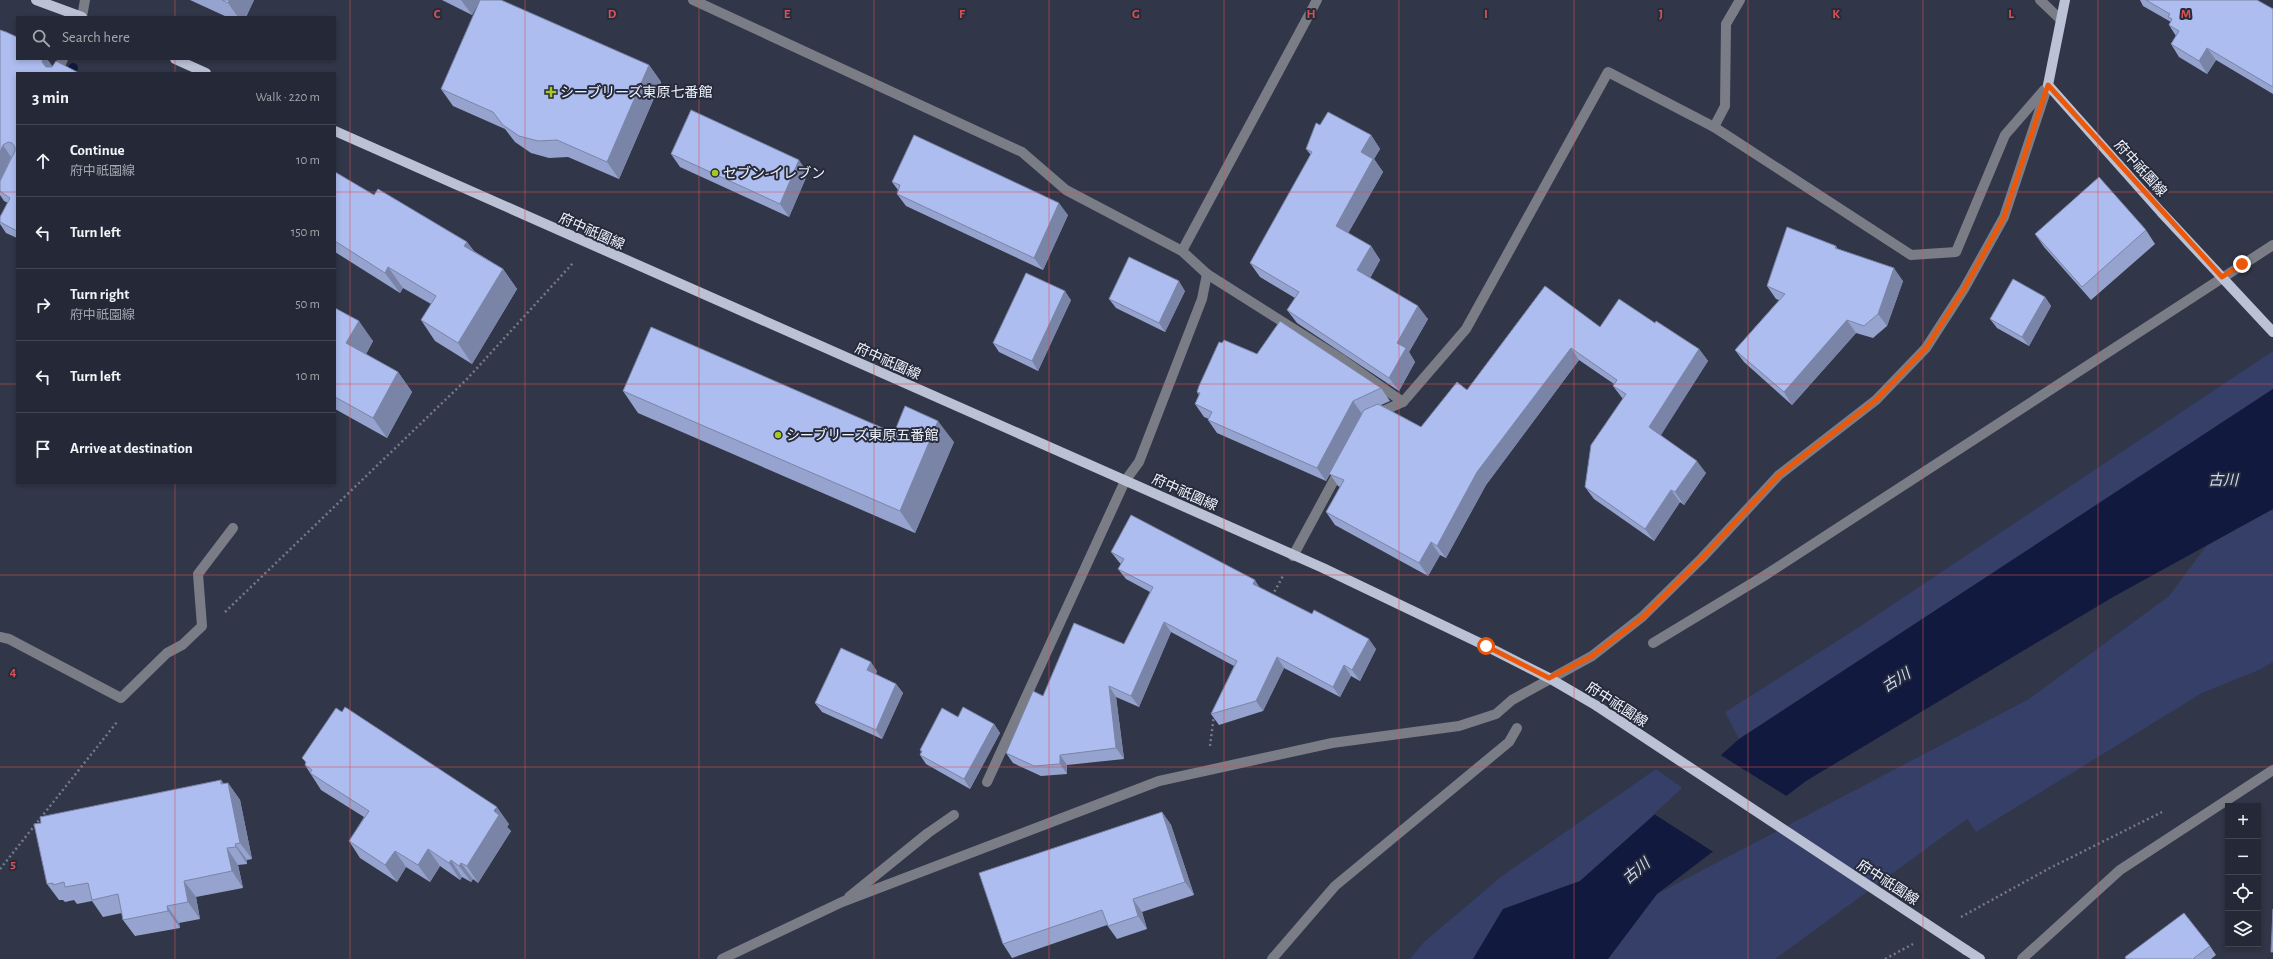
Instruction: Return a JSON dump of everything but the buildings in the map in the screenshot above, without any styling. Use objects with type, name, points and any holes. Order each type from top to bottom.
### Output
[{"type":"main road","points":[[36,0],[79,16]]},
{"type":"main road","points":[[2048,85],[2065,0]]},
{"type":"main road","points":[[177,60],[204,72]]},
{"type":"main road","name":"府中祇園線","points":[[2048,85],[2273,332]]},
{"type":"main road","name":"府中祇園線","points":[[336,131],[1293,556],[1486,646],[1549,678],[1597,706],[1980,959]]},
{"type":"street","points":[[82,16],[85,0]]},
{"type":"street","points":[[694,0],[1022,152],[1066,190],[1182,251],[1207,274],[1343,360],[1403,402]]},
{"type":"street","points":[[1182,251],[1317,0]]},
{"type":"street","points":[[1714,128],[1725,106],[1726,24],[1740,0]]},
{"type":"street","points":[[2040,0],[2061,20]]},
{"type":"street","points":[[56,72],[62,60]]},
{"type":"street","points":[[1368,417],[1403,402],[1466,328],[1608,72],[1714,128],[1911,255],[1956,252],[2005,135],[2048,85]]},
{"type":"street","points":[[722,959],[842,902],[1159,782],[1332,743],[1460,726],[1496,714],[1512,700],[1549,678],[1592,656],[1642,618],[1702,558],[1779,475],[1876,400],[1926,348],[1964,289],[2004,217],[2048,85]]},
{"type":"street","points":[[1653,643],[1770,571],[2273,245]]},
{"type":"street","points":[[987,782],[1125,481],[1139,462],[1202,299],[1207,274]]},
{"type":"street","points":[[1293,556],[1346,457]]},
{"type":"street","points":[[0,637],[9,639],[121,698],[167,653],[182,645],[202,626],[198,574],[233,528]]},
{"type":"street","points":[[1272,959],[1335,886],[1509,742],[1517,728]]},
{"type":"street","points":[[2022,959],[2120,870],[2273,770]]},
{"type":"street","points":[[842,902],[954,814]]},
{"type":"path","points":[[202,626],[214,623],[467,379],[576,260]]},
{"type":"path","points":[[1272,597],[1293,556]]},
{"type":"path","points":[[0,869],[124,713],[121,698]]},
{"type":"path","points":[[1208,770],[1210,732],[1216,710]]},
{"type":"path","points":[[1960,918],[2048,870],[2167,809]]},
{"type":"path","points":[[1885,959],[1919,940]]},
{"type":"shaded area","points":[[2273,351],[2273,389],[1739,739],[1725,712],[1856,629]]},
{"type":"shaded area","points":[[2273,509],[2273,662],[2259,670],[2202,693],[1976,832],[1967,819],[1775,959],[1608,959],[1657,894],[2029,699],[2169,596],[2207,545]]},
{"type":"shaded area","points":[[1656,769],[1684,789],[1580,881],[1503,909],[1473,959],[1410,959],[1424,942],[1502,876]]},
{"type":"water","name":"古川","points":[[2273,389],[2273,509],[2113,597],[1806,781],[1657,894],[1608,959],[1473,959],[1503,909],[1580,881],[1739,739]]},
{"type":"pier","points":[[1719,754],[1788,797],[1715,853],[1654,814]]},
{"type":"waterway","points":[[71,72],[73,68]]},
{"type":"place","name":"シーブリーズ東原七番館","points":[[551,92]]},
{"type":"place","name":"セブン-イレブン","points":[[715,173]]},
{"type":"place","name":"シーブリーズ東原五番館","points":[[778,435]]},
{"type":"route","points":[[1486,646],[1549,678],[1592,656],[1642,618],[1702,558],[1779,475],[1876,400],[1926,348],[1964,289],[2004,217],[2048,85],[2161,212],[2222,277],[2242,264]]}]
